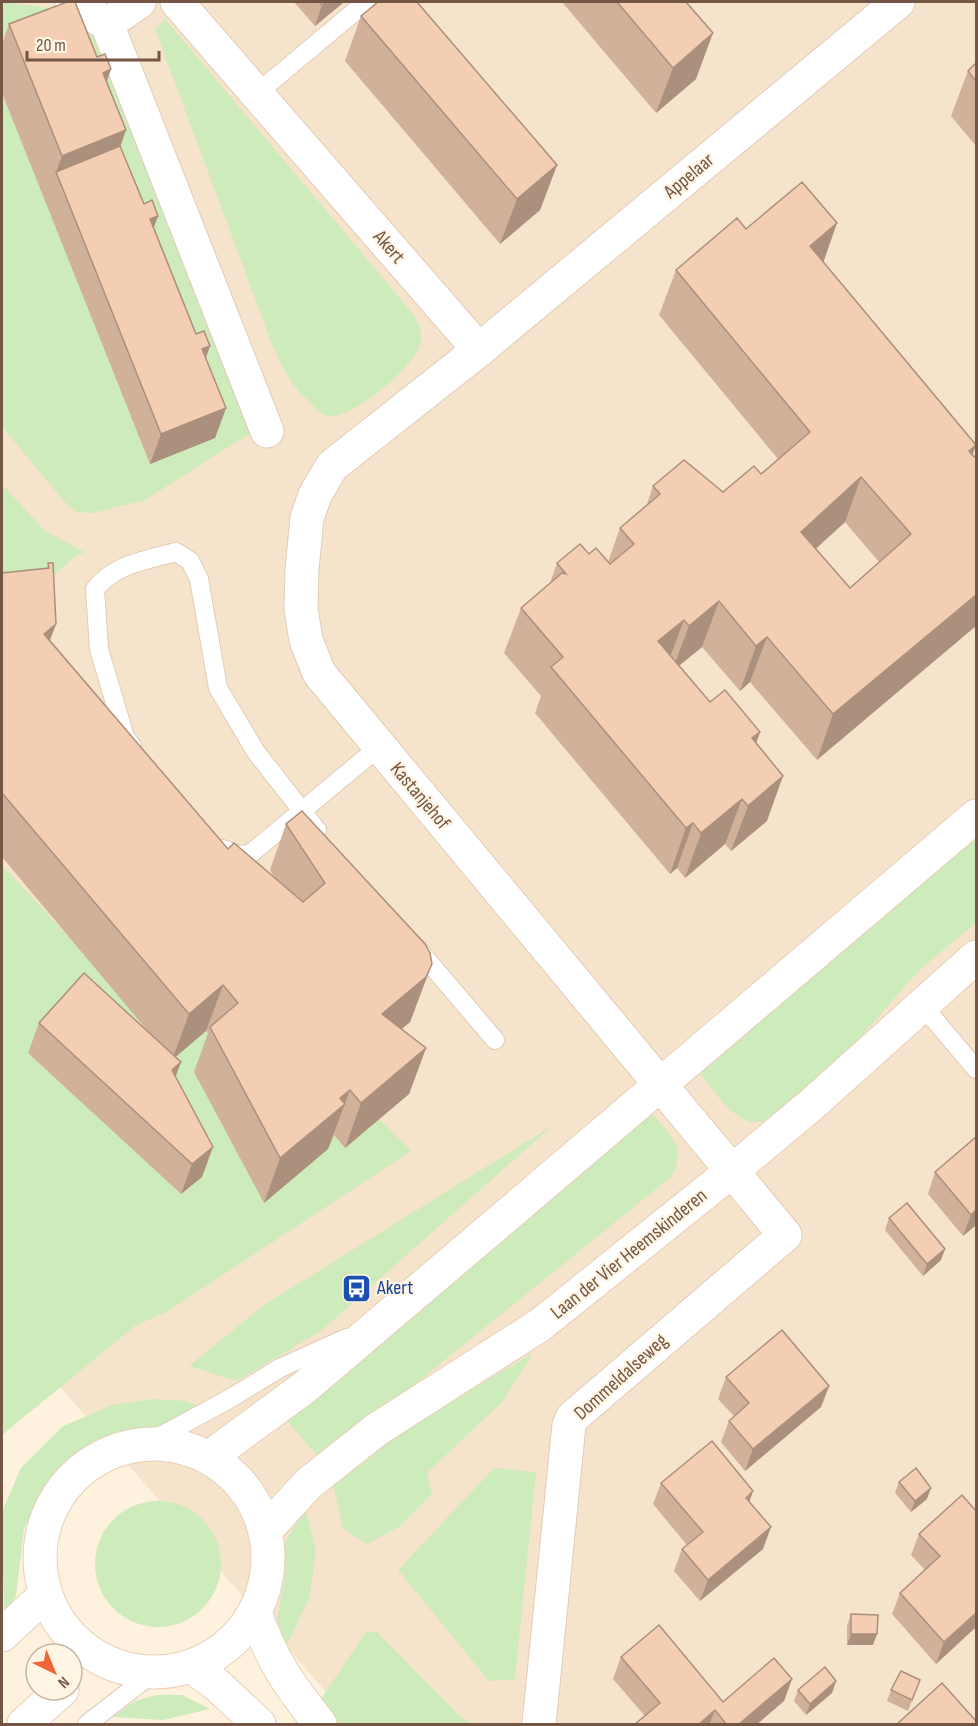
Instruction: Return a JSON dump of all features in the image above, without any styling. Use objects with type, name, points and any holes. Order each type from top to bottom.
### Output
[{"type":"street","points":[[72,2],[107,24],[267,431]]},
{"type":"street","points":[[107,24],[140,2]]},
{"type":"street","name":"Akert","points":[[177,2],[479,350]]},
{"type":"street","name":"Appelaar","points":[[479,350],[898,2]]},
{"type":"street","name":"Kastanjehof","points":[[479,350],[332,466],[315,495],[307,518],[301,609],[306,640],[319,673],[732,1171]]},
{"type":"street","points":[[210,1457],[305,1387],[976,816]]},
{"type":"street","name":"Laan der Vier Heemskinderen","points":[[266,1530],[308,1484],[376,1430],[540,1325],[732,1171],[811,1105],[976,957]]},
{"type":"street","name":"Dommeldalseweg","points":[[539,1725],[569,1425],[573,1417],[785,1235],[732,1171]]},
{"type":"street","points":[[148,1443],[182,1446],[210,1457],[228,1470],[244,1487],[256,1505],[266,1530],[268,1569],[255,1613],[242,1632],[226,1647],[191,1666],[153,1673],[130,1670],[101,1660],[71,1638],[57,1620],[45,1595],[40,1573],[39,1547],[45,1521],[56,1498],[86,1465],[114,1450],[148,1443]]},
{"type":"street","points":[[2,1635],[45,1595]]},
{"type":"street","points":[[255,1613],[265,1643],[282,1676],[320,1725]]},
{"type":"street","points":[[84,1673],[101,1660]]},
{"type":"street","points":[[191,1666],[216,1684],[259,1725]]},
{"type":"street","points":[[24,1725],[49,1702]]},
{"type":"lane","points":[[255,94],[366,2]]},
{"type":"lane","points":[[140,756],[125,737],[99,649],[95,589],[116,569],[176,552],[190,561],[199,579],[218,688],[256,752],[332,848]]},
{"type":"lane","points":[[207,835],[222,848],[238,855],[250,854],[379,747]]},
{"type":"lane","points":[[402,930],[495,1040]]},
{"type":"lane","points":[[922,1005],[976,1070]]},
{"type":"lane","points":[[148,1443],[231,1398],[280,1368],[376,1325]]},
{"type":"lane","points":[[87,1725],[153,1673]]},
{"type":"shaded area","points":[[2,2],[976,2],[976,1724],[354,1724],[2,1320]]},
{"type":"green space","points":[[2,2],[79,12],[102,44],[257,429],[145,500],[92,513],[77,512],[70,508],[2,427]]},
{"type":"green space","points":[[165,19],[416,319],[421,337],[415,354],[394,379],[379,392],[348,411],[335,416],[321,413],[304,397],[284,371],[273,347],[155,29]]},
{"type":"green space","points":[[2,484],[44,530],[84,552],[73,558],[2,624]]},
{"type":"green space","points":[[976,835],[976,923],[920,970],[840,1059],[791,1105],[770,1119],[753,1122],[745,1120],[730,1109],[699,1073],[714,1054]]},
{"type":"green space","points":[[2,865],[176,1053],[208,1023],[351,1091],[411,1151],[168,1311],[135,1326],[2,1435]]},
{"type":"green space","points":[[652,1113],[675,1143],[678,1157],[671,1177],[321,1460],[287,1421]]},
{"type":"green space","points":[[552,1126],[322,1330],[237,1381],[189,1366],[264,1305]]},
{"type":"green space","points":[[533,1353],[503,1401],[427,1473],[432,1494],[400,1526],[367,1544],[343,1529],[333,1482],[392,1437]]},
{"type":"green space","points":[[153,1399],[186,1401],[197,1405],[163,1425],[115,1436],[83,1450],[51,1478],[24,1529],[16,1595],[4,1619],[2,1512],[21,1468],[63,1426],[113,1405]]},
{"type":"green space","points":[[494,1468],[536,1472],[515,1679],[489,1681],[398,1570]]},
{"type":"green space","points":[[158,1501],[182,1506],[203,1519],[216,1540],[221,1564],[216,1588],[203,1609],[182,1622],[158,1627],[134,1622],[113,1609],[100,1588],[95,1564],[100,1540],[113,1519],[134,1506]]},
{"type":"green space","points":[[305,1508],[316,1551],[309,1599],[287,1644],[277,1620],[285,1576],[285,1543]]},
{"type":"green space","points":[[366,1632],[377,1632],[460,1716],[474,1724],[328,1724],[314,1709]]},
{"type":"green space","points":[[156,1695],[182,1695],[210,1709],[163,1720],[112,1717],[135,1701]]},
{"type":"building","points":[[67,2],[75,2],[97,57],[105,54],[111,69],[103,73],[126,130],[62,156],[9,24]]},
{"type":"building","points":[[378,2],[417,2],[557,165],[517,199],[361,16]]},
{"type":"building","points":[[617,2],[686,2],[713,33],[673,68]]},
{"type":"building","points":[[976,63],[976,81],[968,71]]},
{"type":"building","points":[[120,146],[144,204],[152,200],[158,216],[150,219],[196,334],[204,331],[210,346],[202,349],[226,408],[161,434],[56,172]]},
{"type":"building","points":[[802,182],[837,223],[810,246],[976,445],[969,451],[974,457],[976,455],[976,595],[833,714],[767,637],[756,646],[719,601],[689,626],[684,620],[658,641],[710,702],[725,690],[760,732],[752,738],[783,776],[748,806],[742,799],[701,833],[693,823],[686,828],[551,667],[563,657],[521,608],[562,573],[566,574],[557,563],[580,544],[589,554],[596,548],[610,564],[634,544],[620,528],[660,494],[653,486],[684,460],[723,492],[754,466],[761,474],[810,432],[676,270],[737,218],[746,229]],"holes":[[[861,477],[911,534],[850,588],[801,532]]]},
{"type":"building","points":[[48,563],[53,563],[56,624],[44,634],[228,849],[234,843],[303,902],[325,883],[286,824],[302,811],[425,944],[430,953],[432,964],[426,977],[382,1014],[426,1048],[361,1103],[350,1090],[340,1098],[345,1104],[280,1158],[210,1027],[238,1003],[223,985],[189,1014],[2,793],[2,573],[49,568]]},
{"type":"building","points":[[84,973],[181,1062],[172,1070],[213,1147],[192,1164],[39,1023]]},
{"type":"building","points":[[976,1137],[976,1210],[971,1215],[935,1172]]},
{"type":"building","points":[[907,1203],[945,1249],[927,1264],[889,1218]]},
{"type":"building","points":[[782,1330],[829,1386],[753,1449],[729,1421],[749,1403],[726,1377]]},
{"type":"building","points":[[712,1441],[753,1491],[746,1498],[771,1527],[708,1580],[682,1549],[703,1532],[661,1483]]},
{"type":"building","points":[[916,1468],[931,1488],[915,1501],[899,1482]]},
{"type":"building","points":[[962,1495],[976,1511],[976,1613],[944,1642],[900,1593],[940,1556],[919,1534]]},
{"type":"building","points":[[851,1614],[878,1615],[877,1634],[851,1634]]},
{"type":"building","points":[[659,1625],[723,1702],[774,1658],[792,1679],[738,1725],[727,1725],[715,1710],[698,1725],[634,1725],[660,1703],[621,1657]]},
{"type":"building","points":[[825,1667],[836,1681],[810,1704],[798,1690]]},
{"type":"building","points":[[901,1671],[920,1680],[912,1700],[891,1690]]},
{"type":"building","points":[[942,1683],[976,1721],[976,1725],[896,1725]]},
{"type":"place","name":"Akert","points":[[356,1288]]}]
